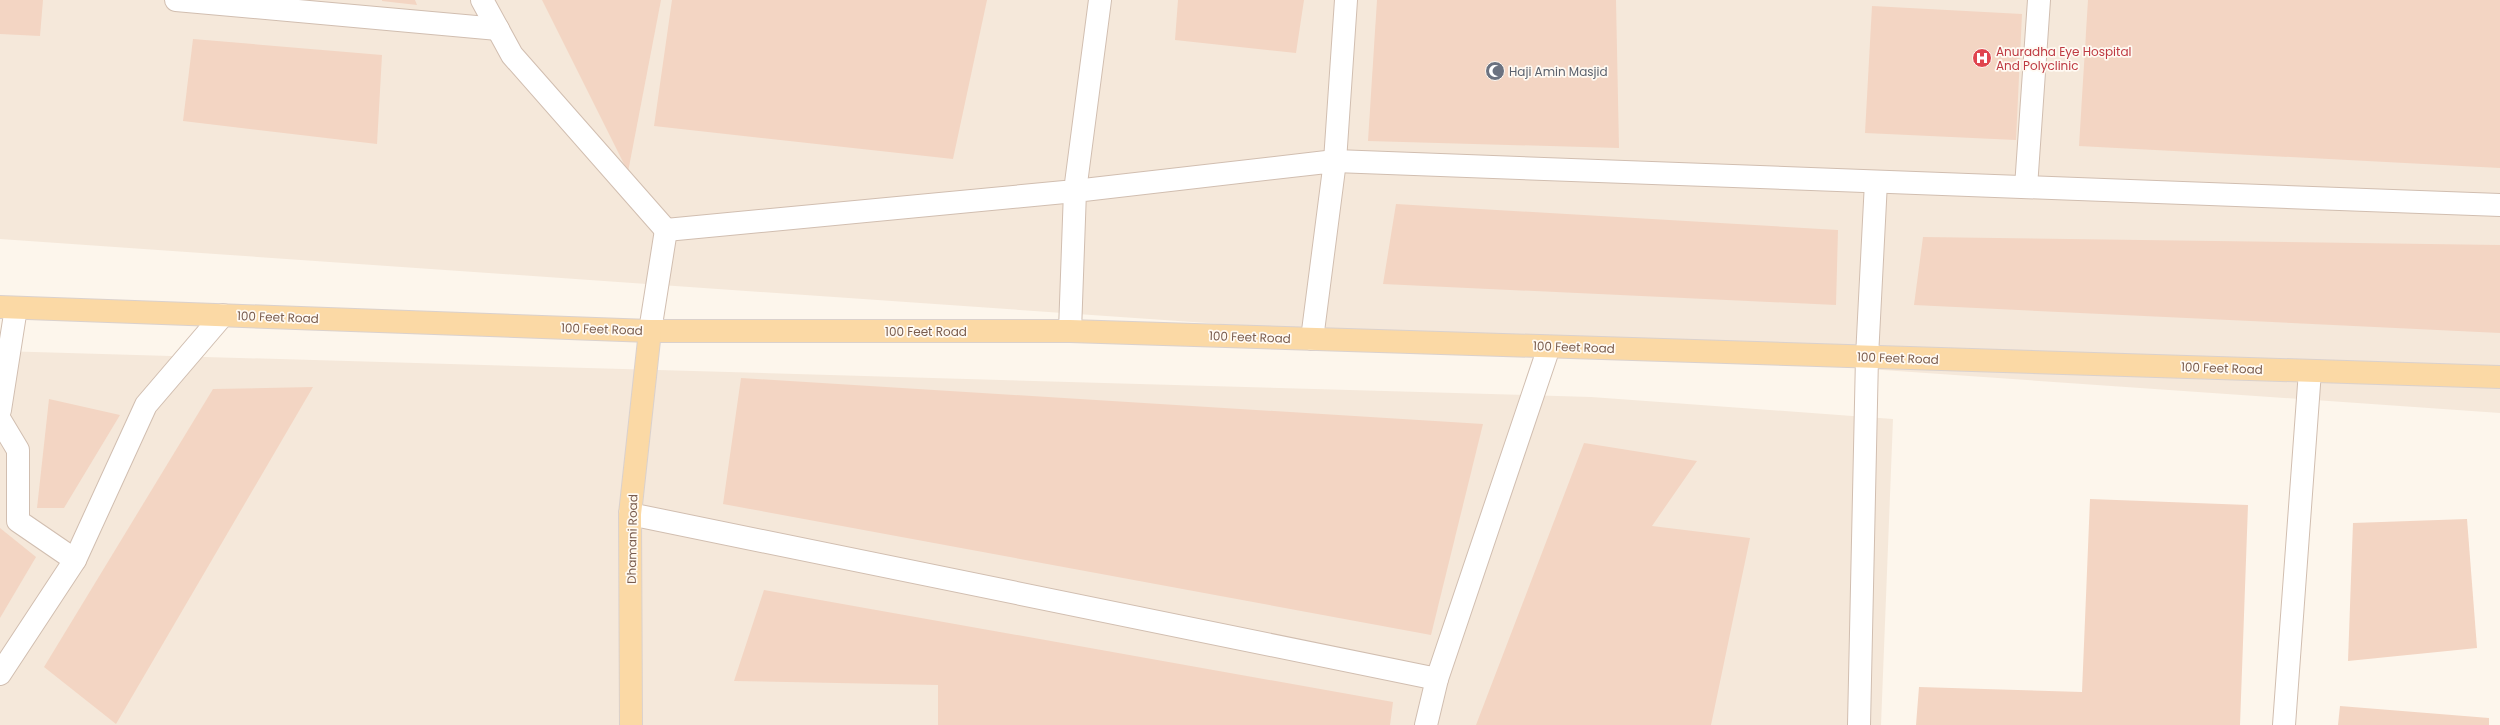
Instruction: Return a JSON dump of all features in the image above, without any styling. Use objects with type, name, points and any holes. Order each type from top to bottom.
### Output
[{"type":"main road","name":"100 Feet Road","points":[[8,308],[650,331],[1070,331],[2500,377]]},
{"type":"main road","name":"Dhamani Road","points":[[632,725],[630,514],[650,331]]},
{"type":"street","points":[[176,0],[498,29]]},
{"type":"street","points":[[482,0],[512,55],[666,230]]},
{"type":"street","points":[[1070,331],[1075,191],[1100,0]]},
{"type":"street","points":[[1312,339],[1335,161],[1346,0]]},
{"type":"street","points":[[2026,187],[2039,0]]},
{"type":"street","points":[[666,230],[1075,191],[1335,161],[2500,205]]},
{"type":"street","points":[[1859,725],[1867,357],[1876,182]]},
{"type":"street","points":[[650,331],[666,230]]},
{"type":"street","points":[[0,410],[8,308]]},
{"type":"street","points":[[0,674],[75,560],[146,405],[222,316]]},
{"type":"street","points":[[1426,725],[1437,679],[1549,347]]},
{"type":"street","points":[[2284,725],[2310,371]]},
{"type":"street","points":[[0,420],[18,450],[18,521],[75,560]]},
{"type":"street","points":[[630,514],[1437,679]]},
{"type":"shaded area","points":[[0,0],[2500,0],[2500,413],[0,239]]},
{"type":"shaded area","points":[[0,351],[1591,397],[1893,419],[1881,725],[0,725]]},
{"type":"building","points":[[0,0],[43,0],[40,36],[0,34]]},
{"type":"building","points":[[415,0],[417,5],[382,1]]},
{"type":"building","points":[[542,0],[661,0],[628,172]]},
{"type":"building","points":[[672,0],[987,0],[953,159],[654,126]]},
{"type":"building","points":[[1178,0],[1304,0],[1296,53],[1175,40]]},
{"type":"building","name":"Haji Amin Masjid","points":[[1377,0],[1616,0],[1619,148],[1368,141]]},
{"type":"building","points":[[2088,0],[2500,0],[2500,168],[2079,146]]},
{"type":"building","points":[[1872,6],[2022,14],[2016,140],[1865,133]]},
{"type":"building","points":[[193,39],[382,55],[377,144],[183,121]]},
{"type":"building","points":[[1396,204],[1838,230],[1836,305],[1383,284]]},
{"type":"building","points":[[1923,237],[2500,245],[2500,333],[1914,305]]},
{"type":"building","points":[[741,378],[1483,424],[1431,635],[723,504]]},
{"type":"building","points":[[313,387],[116,724],[44,667],[213,389]]},
{"type":"building","points":[[49,399],[120,415],[64,508],[37,508]]},
{"type":"building","points":[[1584,443],[1697,461],[1652,526],[1750,538],[1711,725],[1476,725]]},
{"type":"building","points":[[2090,499],[2248,505],[2240,725],[1916,725],[1919,687],[2082,692]]},
{"type":"building","points":[[2467,519],[2477,648],[2348,661],[2353,523]]},
{"type":"building","points":[[0,528],[36,557],[0,618]]},
{"type":"building","points":[[764,590],[1393,702],[1390,725],[938,725],[938,685],[734,681]]},
{"type":"building","points":[[2340,706],[2489,718],[2489,725],[2338,725]]},
{"type":"place","name":"Anuradha Eye Hospital And Polyclinic","points":[[1982,58]]},
{"type":"place","name":"Haji Amin Masjid","points":[[1495,71]]}]
